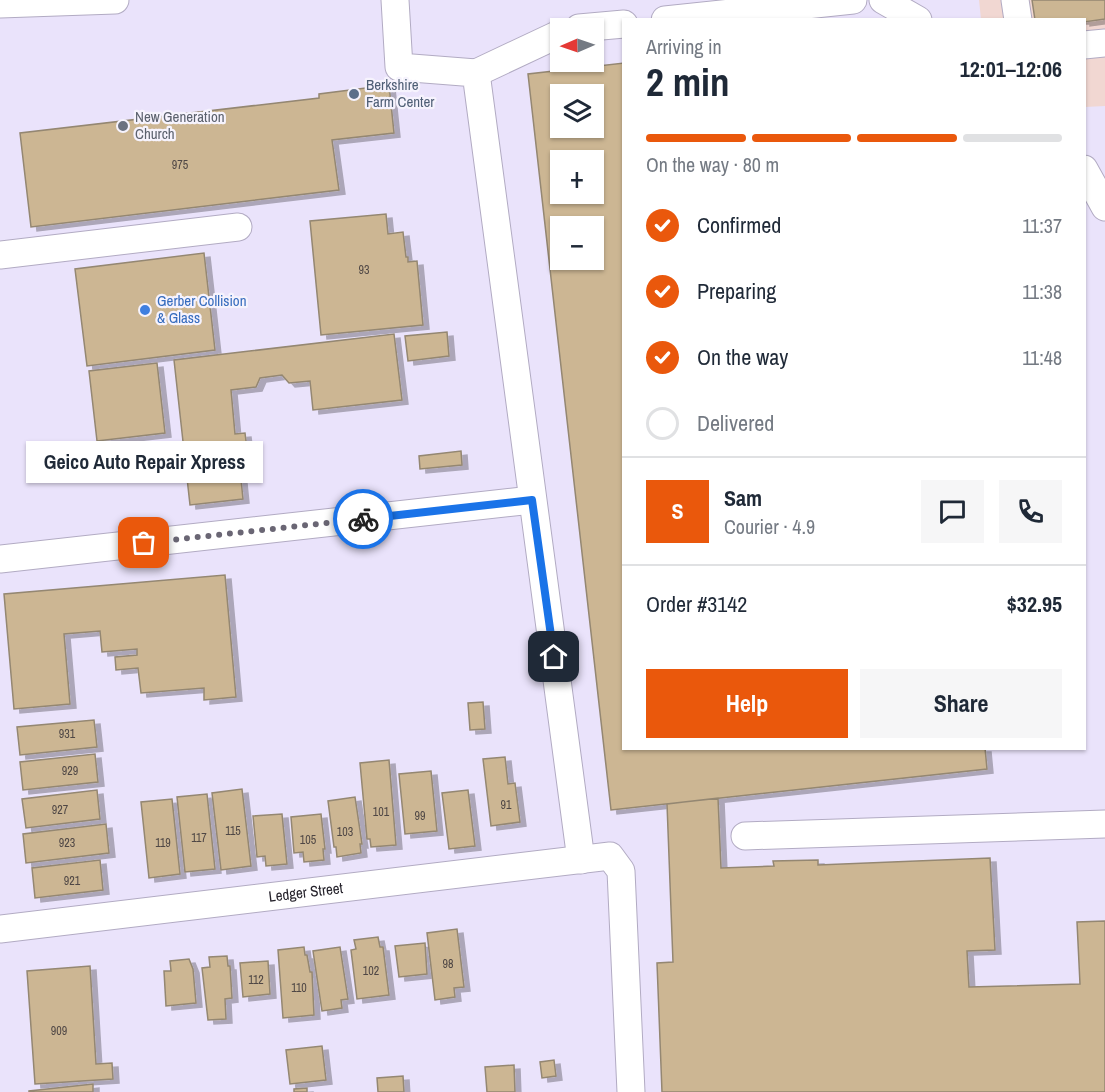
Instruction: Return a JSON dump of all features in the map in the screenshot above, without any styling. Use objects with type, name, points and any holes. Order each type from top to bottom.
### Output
[{"type":"street","points":[[0,4],[115,0]]},
{"type":"street","points":[[395,0],[399,67],[476,74],[550,38]]},
{"type":"street","points":[[684,18],[853,0]]},
{"type":"street","points":[[884,0],[915,18]]},
{"type":"street","points":[[1015,0],[1017,18]]},
{"type":"street","points":[[604,26],[622,24]]},
{"type":"street","points":[[1086,45],[1105,43]]},
{"type":"street","points":[[476,74],[581,860]]},
{"type":"street","points":[[1086,173],[1105,207]]},
{"type":"street","points":[[0,255],[238,227]]},
{"type":"street","points":[[0,559],[532,500]]},
{"type":"street","points":[[745,836],[1105,824]]},
{"type":"street","name":"Ledger Street","points":[[0,929],[610,856],[621,871],[631,1092]]},
{"type":"shaded area","points":[[979,0],[1105,0],[1105,106],[1086,107],[1086,18],[981,18]]},
{"type":"building","points":[[1032,0],[1105,0],[1105,19],[1086,22],[1086,18],[1035,18]]},
{"type":"building","points":[[622,63],[622,750],[985,750],[987,769],[611,810],[550,270],[604,270],[604,216],[550,216],[550,269],[528,74],[550,71],[604,72],[604,65]]},
{"type":"building","points":[[389,85],[394,133],[332,140],[339,190],[31,227],[20,133],[319,98],[319,94]]},
{"type":"building","points":[[386,214],[388,234],[403,232],[408,262],[417,261],[423,325],[321,335],[310,221]]},
{"type":"building","name":"Gerber Collision & Glass","points":[[204,253],[215,350],[87,366],[75,269]]},
{"type":"building","points":[[447,332],[449,356],[408,361],[405,336]]},
{"type":"building","points":[[394,334],[402,400],[313,410],[310,381],[289,383],[282,375],[260,378],[256,387],[231,390],[235,434],[245,433],[247,449],[238,450],[243,499],[190,505],[174,360]]},
{"type":"building","points":[[157,363],[165,433],[97,441],[89,371]]},
{"type":"building","points":[[461,451],[462,465],[420,469],[419,456]]},
{"type":"building","points":[[225,575],[236,697],[204,700],[204,688],[141,693],[138,668],[116,670],[115,657],[137,655],[137,649],[102,652],[100,631],[64,634],[70,704],[14,709],[4,594]]},
{"type":"building","points":[[483,702],[485,729],[470,730],[468,703]]},
{"type":"building","points":[[94,720],[97,747],[20,755],[17,727]]},
{"type":"building","points":[[95,754],[98,782],[23,790],[20,762]]},
{"type":"building","points":[[505,757],[508,784],[515,783],[520,822],[491,826],[483,759]]},
{"type":"building","points":[[389,760],[396,845],[371,847],[370,839],[367,839],[360,763]]},
{"type":"building","points":[[431,771],[437,831],[405,834],[399,774]]},
{"type":"building","points":[[242,789],[251,866],[221,870],[212,793]]},
{"type":"building","points":[[97,790],[100,819],[26,828],[22,799]]},
{"type":"building","points":[[468,790],[475,846],[449,849],[442,793]]},
{"type":"building","points":[[207,794],[215,869],[185,872],[177,797]]},
{"type":"building","points":[[355,797],[362,844],[360,844],[361,853],[337,857],[328,801]]},
{"type":"building","points":[[718,798],[721,868],[774,866],[773,861],[818,860],[818,865],[990,858],[995,950],[967,951],[969,987],[1080,984],[1077,922],[1105,921],[1105,1092],[662,1092],[657,963],[673,962],[667,804]]},
{"type":"building","points":[[172,799],[180,874],[149,878],[141,802]]},
{"type":"building","points":[[282,814],[287,864],[266,866],[265,856],[257,857],[253,816]]},
{"type":"building","points":[[321,814],[324,860],[304,862],[303,852],[294,853],[291,817]]},
{"type":"building","points":[[106,824],[109,853],[26,863],[23,834]]},
{"type":"building","points":[[100,860],[103,890],[35,898],[32,868]]},
{"type":"building","points":[[457,929],[464,987],[454,988],[455,997],[435,1000],[427,933]]},
{"type":"building","points":[[378,937],[380,947],[383,947],[389,995],[357,999],[351,950],[356,949],[354,940]]},
{"type":"building","points":[[425,943],[427,974],[399,977],[395,946]]},
{"type":"building","points":[[304,947],[310,972],[312,972],[314,1015],[283,1018],[278,950]]},
{"type":"building","points":[[340,947],[348,999],[341,1000],[342,1008],[322,1011],[313,951]]},
{"type":"building","points":[[227,956],[232,998],[225,999],[226,1019],[208,1020],[202,968],[210,967],[209,957]]},
{"type":"building","points":[[189,959],[193,969],[196,1003],[166,1006],[164,971],[171,971],[170,961]]},
{"type":"building","points":[[268,961],[270,994],[243,997],[240,963]]},
{"type":"building","points":[[90,966],[96,1064],[112,1063],[113,1079],[35,1084],[27,971]]},
{"type":"building","points":[[322,1046],[326,1080],[290,1084],[286,1050]]},
{"type":"building","points":[[554,1060],[556,1076],[542,1078],[540,1062]]},
{"type":"building","points":[[514,1065],[515,1092],[487,1092],[485,1067]]},
{"type":"building","points":[[403,1076],[404,1092],[378,1092],[377,1078]]},
{"type":"building","points":[[93,1084],[93,1092],[29,1092],[29,1091]]},
{"type":"building","points":[[307,1088],[307,1092],[294,1092],[294,1089]]},
{"type":"way so far","points":[[144,543],[363,519]]},
{"type":"place","name":"Berkshire Farm Center","points":[[354,94]]},
{"type":"place","name":"New Generation Church","points":[[123,126]]},
{"type":"place","name":"Gerber Collision & Glass","points":[[145,310]]},
{"type":"place","name":"Geico Auto Repair Xpress","points":[[144,543]]},
{"type":"route","points":[[363,519],[532,500],[554,657]]}]
